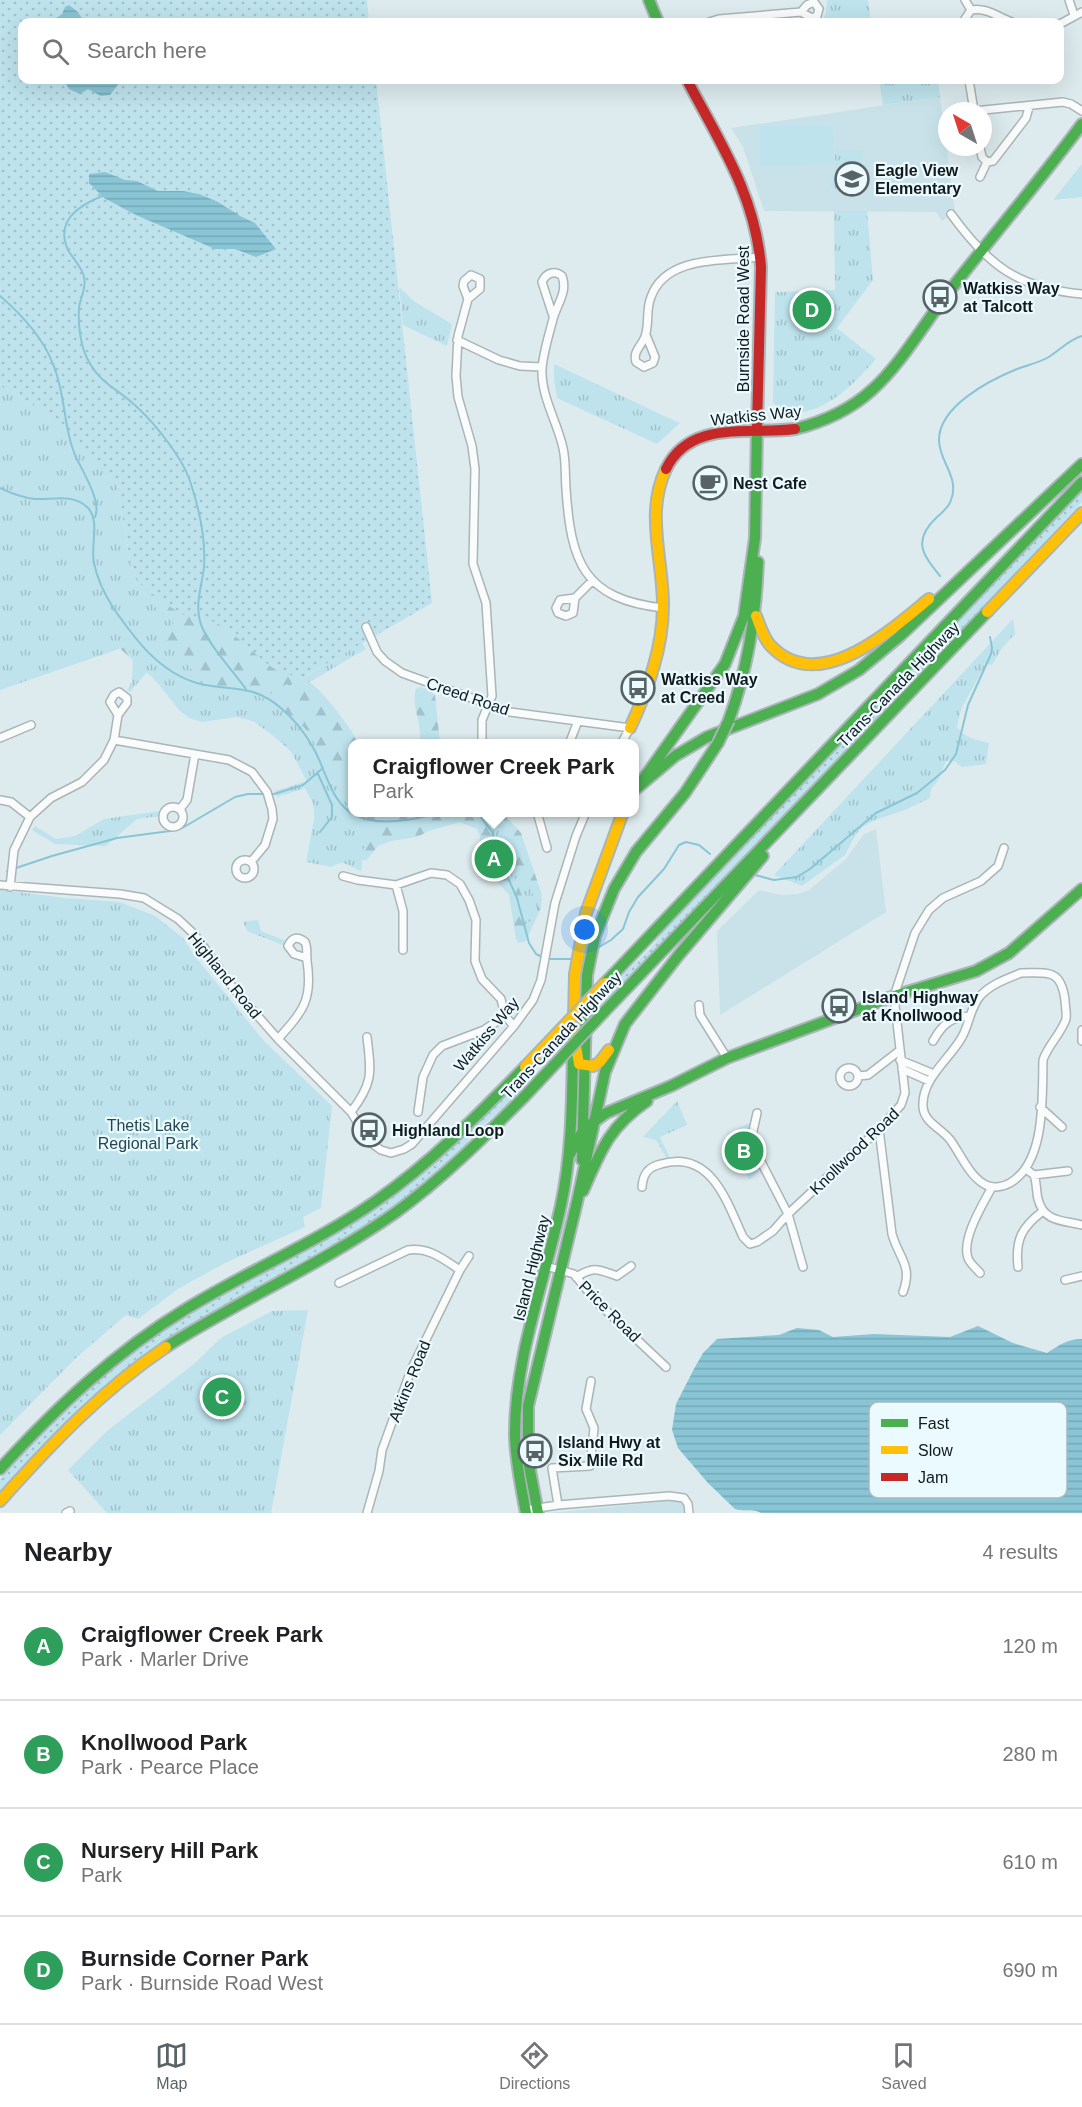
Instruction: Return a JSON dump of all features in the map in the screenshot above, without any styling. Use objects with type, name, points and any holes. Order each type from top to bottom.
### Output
[{"type":"main road","points":[[649,0],[656,18]]},
{"type":"main road","name":"Burnside Road West","points":[[639,786],[724,664],[744,616],[755,538],[761,257],[749,203],[737,174],[689,84]]},
{"type":"main road","name":"Watkiss Way","points":[[630,728],[651,676],[661,631],[663,581],[656,512],[658,487],[670,461],[684,447],[718,431],[784,430],[819,422],[837,415],[861,400],[879,385],[1082,124]]},
{"type":"main road","points":[[639,787],[675,756],[707,737],[809,698],[859,670],[900,636],[1082,464]]},
{"type":"main road","name":"Trans-Canada Highway","points":[[0,1468],[58,1407],[131,1345],[203,1299],[338,1225],[377,1200],[432,1157],[525,1067],[1082,482]]},
{"type":"main road","name":"Trans-Canada Highway","points":[[0,1501],[61,1434],[137,1366],[192,1330],[346,1245],[404,1207],[464,1156],[524,1097],[1082,513]]},
{"type":"main road","name":"Burnside Road West","points":[[577,1202],[584,1129],[587,975],[595,936],[614,889],[636,852],[685,793],[718,743],[729,720],[745,675],[756,616],[758,558],[755,538]]},
{"type":"main road","points":[[756,616],[764,636],[780,654],[799,663],[811,665],[831,663],[868,644],[989,552]]},
{"type":"main road","points":[[573,1028],[579,1064],[593,1068],[602,1062],[625,1024],[685,948],[819,788]]},
{"type":"main road","points":[[570,1154],[576,970],[586,913],[621,817]]},
{"type":"main road","name":"Island Highway","points":[[532,1511],[516,1464],[516,1399],[562,1204],[570,1154],[584,1129],[620,1106],[671,1086],[728,1058],[782,1036],[894,996],[976,971],[1009,953],[1082,889]]},
{"type":"main road","points":[[577,1202],[605,1072],[625,1024]]},
{"type":"main road","name":"Island Highway","points":[[532,1511],[526,1436],[528,1406],[577,1202],[615,1126],[637,1107],[671,1086]]},
{"type":"street","points":[[965,0],[971,10]]},
{"type":"street","points":[[1069,0],[1074,15]]},
{"type":"street","points":[[966,18],[971,10],[979,9],[1003,18]]},
{"type":"street","points":[[782,18],[801,12]]},
{"type":"street","points":[[1064,21],[1082,12]]},
{"type":"street","points":[[970,84],[974,111],[1063,102],[1082,111]]},
{"type":"street","points":[[987,162],[993,161],[1026,118],[1029,107]]},
{"type":"street","points":[[982,156],[987,162]]},
{"type":"street","points":[[980,177],[987,162]]},
{"type":"street","points":[[951,214],[981,252],[1000,266],[1026,281],[1055,291],[1082,294]]},
{"type":"street","points":[[646,335],[650,299],[657,285],[669,273],[685,265],[761,257]]},
{"type":"street","points":[[553,316],[542,282],[547,274],[553,273],[562,276],[564,281],[561,301],[553,316],[542,367],[543,385],[564,451],[568,525],[573,546],[582,567],[592,581],[624,600],[642,606],[663,608]]},
{"type":"street","points":[[468,299],[457,340],[456,376],[458,397],[472,446],[475,469],[473,564],[487,612],[492,696],[482,720],[482,739]]},
{"type":"street","points":[[457,340],[499,360],[520,366],[542,367]]},
{"type":"street","points":[[575,598],[592,581]]},
{"type":"street","name":"Creed Road","points":[[366,627],[377,652],[394,668],[487,705],[510,712],[630,728]]},
{"type":"street","points":[[10,887],[14,850],[30,817],[51,798],[82,782],[104,760],[114,740],[118,715]]},
{"type":"street","points":[[571,739],[578,721]]},
{"type":"street","points":[[0,738],[31,725]]},
{"type":"street","name":"Watkiss Way","points":[[624,739],[630,728]]},
{"type":"street","points":[[114,740],[238,763],[252,772],[267,792],[272,809],[272,828],[265,845],[251,862]]},
{"type":"street","points":[[180,809],[187,800],[195,754]]},
{"type":"street","points":[[0,800],[11,802],[30,817]]},
{"type":"street","points":[[538,817],[547,848]]},
{"type":"street","name":"Watkiss Way","points":[[351,1112],[368,1140],[381,1150],[391,1153],[404,1149],[412,1144],[514,1026],[533,1000],[542,971],[555,903],[584,817]]},
{"type":"street","points":[[894,996],[915,933],[929,910],[943,898],[981,881],[998,866],[1004,848]]},
{"type":"street","points":[[343,876],[396,885],[431,873],[447,875],[459,884],[469,900],[476,920],[475,961],[482,979],[501,999],[505,1016],[514,1026]]},
{"type":"street","name":"Highland Road","points":[[0,885],[120,894],[144,898],[178,919],[195,935],[234,988],[278,1039],[351,1112]]},
{"type":"street","points":[[396,885],[403,911],[403,950]]},
{"type":"street","points":[[278,1039],[298,1016],[308,995],[310,976],[307,958]]},
{"type":"street","points":[[1049,973],[1059,978],[1063,986],[1067,1017],[1047,1049],[1043,1060],[1038,1135],[1026,1169],[1004,1186],[986,1186],[974,1177],[950,1139],[926,1118],[923,1107],[929,1081],[963,1036],[970,1016],[973,1007],[991,987],[1021,974],[1049,973]]},
{"type":"street","name":"Knollwood Road","points":[[642,1187],[647,1171],[655,1165],[681,1162],[705,1169],[715,1182],[743,1237],[750,1244],[757,1242],[772,1231],[879,1129],[904,1100],[894,996]]},
{"type":"street","points":[[699,1005],[700,1015],[728,1058]]},
{"type":"street","points":[[418,1112],[423,1077],[433,1055],[442,1046],[484,1030],[505,1016]]},
{"type":"street","points":[[933,1041],[941,1027],[950,1020],[960,1016],[970,1016]]},
{"type":"street","points":[[1082,1030],[1082,1041]]},
{"type":"street","points":[[351,1112],[364,1095],[369,1082],[367,1037]]},
{"type":"street","points":[[858,1076],[868,1075],[900,1055],[934,1074]]},
{"type":"street","points":[[902,1069],[929,1081]]},
{"type":"street","points":[[1041,1107],[1062,1127]]},
{"type":"street","points":[[758,1113],[753,1131],[756,1152],[788,1214],[803,1267]]},
{"type":"street","points":[[879,1129],[892,1234],[895,1246],[908,1272],[903,1292]]},
{"type":"street","points":[[1026,1169],[1034,1175],[1068,1171]]},
{"type":"street","points":[[1034,1175],[1038,1200],[1043,1211],[1058,1221],[1082,1224]]},
{"type":"street","points":[[980,1273],[968,1258],[966,1249],[968,1238],[992,1187]]},
{"type":"street","points":[[1018,1267],[1016,1250],[1023,1231],[1030,1221],[1043,1211]]},
{"type":"street","points":[[339,1283],[408,1250],[421,1248],[460,1270]]},
{"type":"street","name":"Atkins Road","points":[[367,1513],[379,1471],[382,1450],[411,1370],[469,1256]]},
{"type":"street","name":"Price Road","points":[[546,1266],[574,1274],[596,1301],[666,1367]]},
{"type":"street","points":[[576,1277],[589,1269],[596,1268],[617,1276],[631,1266]]},
{"type":"street","points":[[1065,1280],[1082,1276]]},
{"type":"street","points":[[558,1504],[552,1468],[590,1466],[594,1428],[586,1409],[591,1381]]},
{"type":"street","points":[[532,1511],[558,1504],[669,1496],[684,1498],[688,1504],[689,1513]]},
{"type":"shaded area","points":[[69,5],[82,18],[56,18],[62,14],[65,7]]},
{"type":"shaded area","points":[[66,84],[118,84],[110,95],[101,96],[88,89],[80,94],[69,89]]},
{"type":"shaded area","name":"Eagle View Elementary","points":[[940,97],[941,102],[938,102],[938,156],[948,156],[955,211],[942,221],[936,212],[764,211],[743,147],[731,128]]},
{"type":"shaded area","points":[[105,172],[125,180],[137,181],[158,191],[183,191],[199,194],[218,202],[255,223],[276,249],[256,257],[235,249],[215,249],[136,215],[104,198],[89,183],[89,174]]},
{"type":"shaded area","points":[[876,829],[886,912],[720,1015],[717,931],[759,890],[781,895],[798,894],[809,890],[846,859],[864,834]]},
{"type":"shaded area","points":[[978,1326],[1013,1343],[1047,1353],[1068,1341],[1082,1339],[1082,1513],[761,1513],[738,1510],[708,1483],[678,1448],[672,1430],[676,1404],[703,1353],[717,1339],[779,1335],[797,1328],[819,1330],[833,1337],[874,1334],[950,1337]]},
{"type":"shaded area","points":[[679,1500],[684,1504],[685,1513],[549,1513]]},
{"type":"green space","points":[[0,0],[367,0],[369,18],[18,18],[18,84],[376,84],[432,603],[288,686],[148,601],[132,572],[117,486],[0,387]]},
{"type":"green space","points":[[827,0],[868,0],[870,18],[824,18]]},
{"type":"green space","points":[[880,84],[938,84],[940,97],[883,105]]},
{"type":"green space","points":[[833,125],[834,164],[760,166],[760,126]]},
{"type":"green space","points":[[835,148],[863,151],[860,180],[854,180],[853,190],[836,189],[830,185],[831,179],[837,177]]},
{"type":"green space","points":[[1082,164],[1082,197],[1053,200]]},
{"type":"green space","points":[[834,211],[867,211],[873,280],[837,328],[876,359],[846,389],[824,405],[797,413],[782,414],[773,402],[775,292],[835,290]]},
{"type":"green space","points":[[399,287],[415,302],[452,324],[447,346],[403,325]]},
{"type":"green space","points":[[554,364],[680,423],[657,444],[557,398]]},
{"type":"green space","points":[[0,385],[11,393],[122,541],[132,572],[143,587],[179,613],[215,622],[223,627],[274,669],[311,683],[335,708],[356,739],[348,739],[348,817],[507,817],[521,833],[542,895],[541,908],[526,941],[518,943],[516,939],[509,895],[483,866],[477,829],[460,822],[417,837],[391,841],[378,846],[367,860],[359,860],[316,827],[311,790],[293,753],[257,722],[241,717],[192,713],[116,645],[0,652]]},
{"type":"green space","points":[[0,387],[24,399],[64,425],[117,486],[132,572],[148,601],[174,623],[159,635],[209,688],[247,689],[262,699],[287,684],[289,686],[362,643],[366,649],[272,704],[299,722],[311,735],[317,750],[343,785],[342,798],[348,805],[348,817],[368,817],[361,871],[343,863],[332,867],[306,862],[316,809],[305,788],[277,797],[275,791],[307,781],[288,746],[253,721],[236,717],[202,722],[189,718],[180,711],[148,671],[130,692],[127,690],[132,682],[133,656],[125,647],[0,690]]},
{"type":"green space","points":[[1082,489],[1082,502],[599,1010],[596,1007],[611,991],[608,988],[653,946],[664,929]]},
{"type":"green space","points":[[1013,619],[1015,634],[1002,648],[992,665],[986,664],[961,709],[957,727],[975,740],[989,743],[986,764],[962,767],[954,761],[946,761],[939,778],[931,789],[930,798],[864,826],[856,834],[845,855],[802,886],[774,875]]},
{"type":"green space","points":[[420,687],[428,689],[435,695],[440,739],[421,739],[414,699],[416,689]]},
{"type":"green space","points":[[160,811],[159,816],[137,819],[106,846],[55,844],[32,830],[35,826],[56,839],[75,836],[104,819]]},
{"type":"green space","points":[[485,817],[500,817],[507,824],[508,849],[501,856],[501,863],[526,873],[538,915],[525,925],[522,896],[515,878],[492,868],[487,862],[492,838],[489,822]]},
{"type":"green space","name":"Thetis Lake Regional Park","points":[[0,890],[120,902],[155,916],[183,938],[194,955],[263,1040],[332,1106],[321,1208],[303,1217],[305,1227],[223,1264],[178,1289],[138,1319],[126,1315],[77,1357],[0,1435]]},
{"type":"green space","points":[[258,920],[261,931],[286,941],[285,946],[247,931],[243,922]]},
{"type":"green space","points":[[529,1071],[531,1073],[516,1089],[520,1093],[471,1136],[463,1150],[427,1183],[371,1224],[212,1312],[163,1342],[0,1493],[0,1479],[56,1420],[117,1365],[187,1316],[325,1241],[378,1208],[438,1160]]},
{"type":"green space","points":[[677,1101],[687,1125],[660,1137],[670,1158],[667,1159],[656,1140],[643,1137]]},
{"type":"green space","points":[[751,1122],[752,1149],[760,1170],[749,1180],[727,1134]]},
{"type":"green space","points":[[308,1310],[271,1513],[107,1513],[68,1470],[108,1430],[194,1364],[221,1338],[272,1311]]},
{"type":"waterway","points":[[102,196],[77,210],[71,216],[64,231],[68,250],[83,273],[85,281],[79,314],[83,346],[92,367],[110,386],[131,401],[145,415],[167,441],[185,469],[193,489],[203,533],[204,567],[199,601],[200,621],[213,646],[246,689]]},
{"type":"waterway","points":[[0,296],[31,327],[49,354],[57,376],[72,446],[94,495],[95,517]]},
{"type":"waterway","points":[[940,576],[925,554],[922,541],[929,526],[949,505],[953,492],[953,484],[939,440],[941,428],[947,416],[980,387],[1017,369],[1047,358],[1082,336]]},
{"type":"waterway","points":[[0,488],[31,498],[75,500],[87,507],[93,519],[93,556],[99,581],[114,609],[139,643],[160,663],[183,678],[209,686],[250,691],[271,700],[296,723],[308,740],[330,787],[348,811]]},
{"type":"waterway","points":[[755,875],[774,880],[797,877],[810,869],[876,813],[917,793],[945,770],[956,754],[968,705],[991,654],[990,637]]},
{"type":"waterway","points":[[7,871],[117,838],[184,827],[235,797],[248,794],[274,794],[303,785],[323,768]]},
{"type":"waterway","points":[[318,774],[332,805],[332,817],[320,832]]},
{"type":"waterway","points":[[360,817],[375,821],[398,821],[423,817]]},
{"type":"waterway","points":[[481,817],[492,832],[500,860],[517,898],[529,943],[536,954],[542,957]]},
{"type":"waterway","points":[[596,949],[623,929],[638,897],[664,869],[679,845],[686,842],[699,845],[710,854]]},
{"type":"waterway","points":[[547,959],[575,959]]},
{"type":"traffic: fast","points":[[649,0],[656,18]]},
{"type":"traffic: fast","points":[[795,429],[816,423],[845,409],[864,397],[883,379],[1082,124]]},
{"type":"traffic: fast","points":[[642,781],[725,664],[744,616],[755,538],[757,428]]},
{"type":"traffic: fast","points":[[639,786],[675,756],[707,737],[818,694],[859,670],[900,636],[1082,464]]},
{"type":"traffic: fast","points":[[605,983],[1082,482]]},
{"type":"traffic: fast","points":[[729,720],[736,701],[750,642],[758,562]]},
{"type":"traffic: fast","points":[[604,1012],[987,612]]},
{"type":"traffic: fast","points":[[718,743],[729,720]]},
{"type":"traffic: fast","points":[[582,1160],[587,975],[595,936],[614,889],[636,852],[685,793],[718,743]]},
{"type":"traffic: fast","points":[[577,1202],[605,1072],[625,1024],[678,956],[763,856]]},
{"type":"traffic: fast","points":[[570,1154],[584,1129],[606,1113],[671,1086],[727,1058],[894,996],[976,971],[1009,953],[1082,889]]},
{"type":"traffic: fast","points":[[524,1097],[604,1012]]},
{"type":"traffic: fast","points":[[526,1513],[516,1456],[516,1407],[525,1349],[565,1186],[571,1128],[573,1051]]},
{"type":"traffic: fast","points":[[0,1469],[43,1424],[111,1362],[186,1309],[306,1244],[376,1201],[435,1155],[525,1067]]},
{"type":"traffic: fast","points":[[166,1347],[339,1249],[395,1213],[446,1172],[524,1097]]},
{"type":"traffic: fast","points":[[583,1191],[601,1151],[615,1130],[647,1101]]},
{"type":"traffic: fast","points":[[538,1513],[528,1460],[528,1406],[577,1202]]},
{"type":"traffic: slow","points":[[630,728],[648,683],[660,637],[663,605],[656,519],[660,485],[666,469]]},
{"type":"traffic: slow","points":[[987,612],[1082,513]]},
{"type":"traffic: slow","points":[[756,616],[770,645],[789,659],[810,664],[831,662],[853,654],[874,641],[929,599]]},
{"type":"traffic: slow","points":[[574,1020],[575,974],[586,913],[621,817]]},
{"type":"traffic: slow","points":[[525,1067],[605,983]]},
{"type":"traffic: slow","points":[[573,1028],[579,1064],[593,1066],[600,1062],[609,1050]]},
{"type":"traffic: slow","points":[[0,1501],[78,1419],[120,1381],[166,1347]]},
{"type":"traffic: jam","points":[[689,84],[744,192],[757,241],[761,267],[757,428]]},
{"type":"traffic: jam","points":[[666,469],[677,453],[690,442],[705,436],[741,431],[795,429]]},
{"type":"place","name":"Eagle View Elementary","points":[[852,179]]},
{"type":"place","name":"Watkiss Way at Talcott","points":[[940,297]]},
{"type":"place","name":"Burnside Corner Park","points":[[812,310]]},
{"type":"place","name":"Nest Cafe","points":[[710,483]]},
{"type":"place","name":"Watkiss Way at Creed","points":[[638,688]]},
{"type":"place","name":"Craigflower Creek Park","points":[[494,859]]},
{"type":"place","name":"Island Highway at Knollwood","points":[[839,1006]]},
{"type":"place","name":"Highland Loop","points":[[369,1130]]},
{"type":"place","name":"Knollwood Park","points":[[744,1151]]},
{"type":"place","name":"Nursery Hill Park","points":[[222,1397]]},
{"type":"place","name":"Island Hwy at Six Mile Rd","points":[[535,1451]]}]
